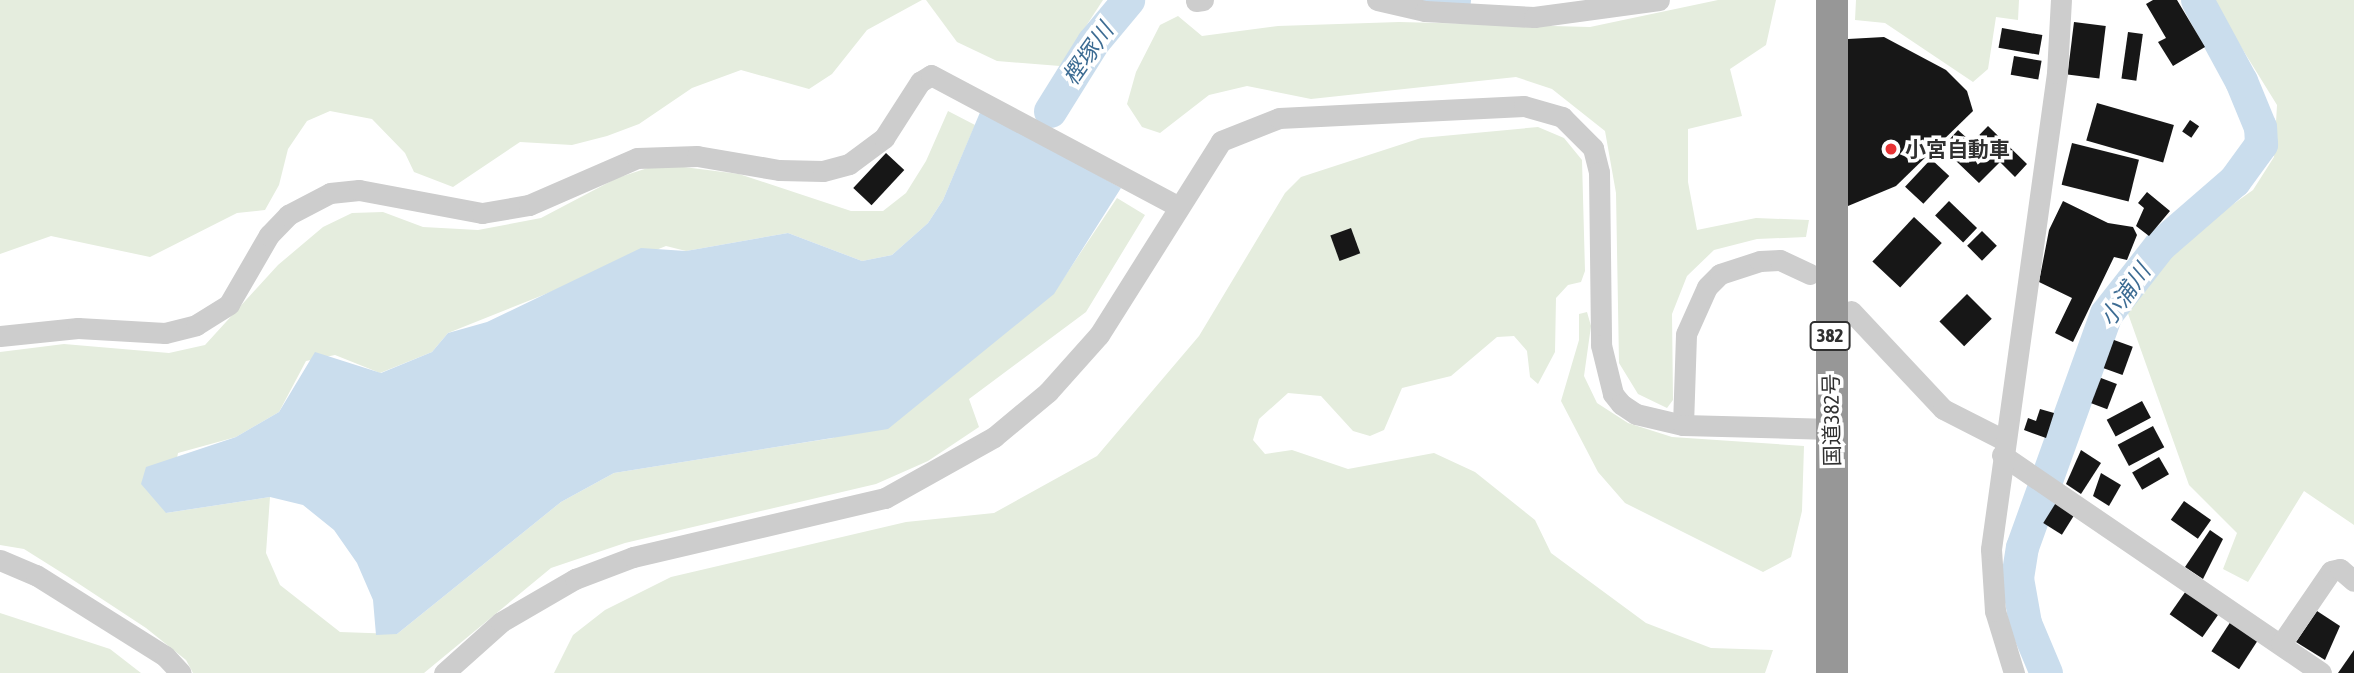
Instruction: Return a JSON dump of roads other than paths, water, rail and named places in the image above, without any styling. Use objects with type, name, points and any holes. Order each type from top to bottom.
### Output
[{"type":"highway","name":"国道382号","points":[[1832,0],[1832,673]]},
{"type":"street","points":[[1377,0],[1425,11],[1535,17],[1659,0]]},
{"type":"street","points":[[2014,673],[2001,639],[1992,581],[2003,448],[2057,73],[2061,0]]},
{"type":"street","points":[[0,336],[78,328],[165,333],[196,325],[229,304],[269,235],[288,215],[330,193],[359,190],[482,213],[529,205],[637,158],[697,156],[779,170],[823,172],[849,164],[884,138],[920,82],[931,75],[1177,206]]},
{"type":"street","points":[[444,673],[501,622],[575,579],[633,557],[885,498],[994,437],[1048,393],[1099,335],[1177,206],[1221,141],[1261,122],[1524,106],[1549,111],[1581,132],[1599,172],[1601,345],[1613,394],[1636,414],[1683,425],[1832,429]]},
{"type":"street","points":[[1683,425],[1686,334],[1707,287],[1720,274],[1760,261],[1780,260],[1811,274]]},
{"type":"street","points":[[1851,311],[1943,409],[2003,448],[2033,475],[2321,673]]},
{"type":"street","points":[[0,560],[36,575],[165,656],[181,673]]},
{"type":"street","points":[[2281,644],[2331,571],[2340,569],[2354,581]]},
{"type":"water","points":[[981,110],[1121,188],[1054,294],[888,429],[614,473],[561,502],[397,634],[376,635],[373,600],[357,563],[334,530],[303,505],[270,497],[166,513],[141,484],[146,467],[236,437],[279,412],[315,352],[381,373],[432,352],[448,333],[487,322],[641,248],[686,251],[788,233],[862,261],[892,255],[928,223],[943,200]]},
{"type":"waterway","name":"樫塚川","points":[[1050,111],[1093,42],[1128,0]]},
{"type":"waterway","name":"樫塚川","points":[[1427,0],[1454,0]]},
{"type":"waterway","name":"小浦川","points":[[2046,673],[2025,623],[2017,578],[2022,547],[2106,314],[2160,245],[2234,181],[2261,144],[2260,127],[2241,81],[2197,0]]},
{"type":"place","name":"小宮自動車","points":[[1891,149]]}]
